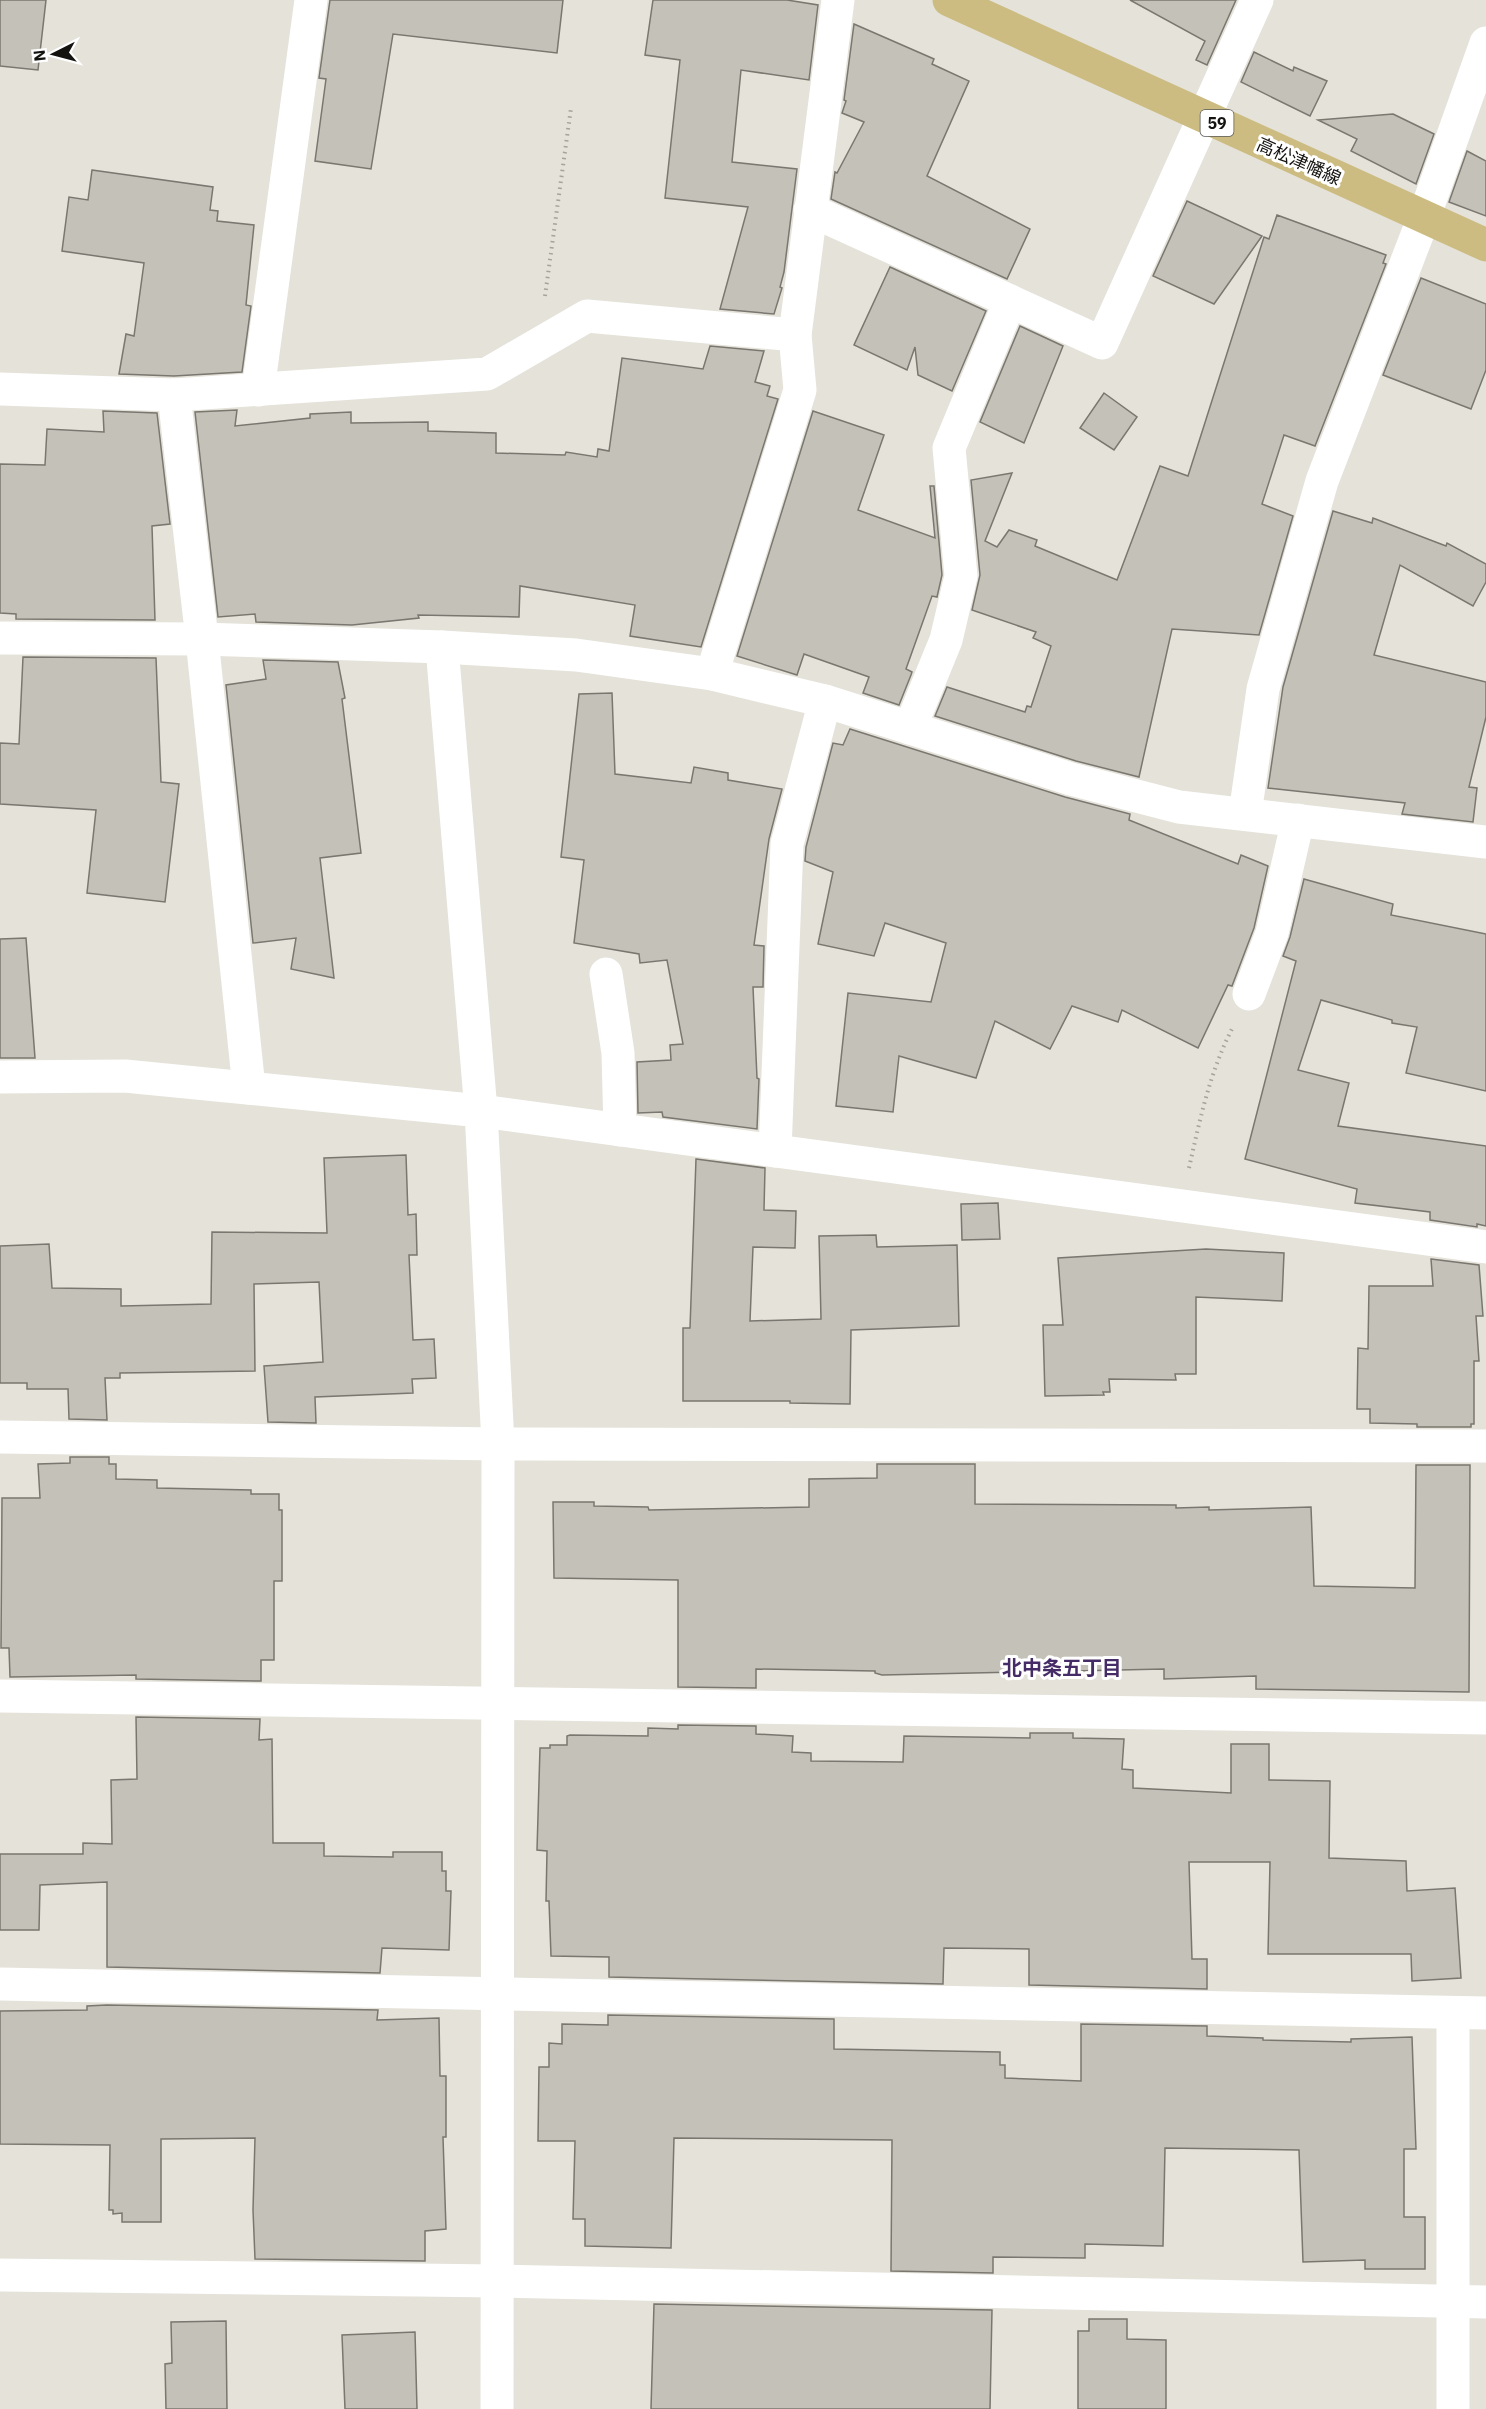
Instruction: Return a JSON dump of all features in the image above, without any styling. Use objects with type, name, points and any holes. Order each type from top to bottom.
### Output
[{"type":"main road","name":"高松津幡線","points":[[949,0],[1486,245]]},
{"type":"street","points":[[258,390],[311,0]]},
{"type":"street","points":[[712,674],[800,390],[795,335],[838,0]]},
{"type":"street","points":[[810,210],[1102,343],[1257,0]]},
{"type":"street","points":[[1245,814],[1263,689],[1322,481],[1424,217],[1486,43]]},
{"type":"street","points":[[910,728],[946,640],[961,576],[949,448],[1010,301]]},
{"type":"street","points":[[0,389],[174,395],[488,374],[586,316],[795,335]]},
{"type":"street","points":[[174,395],[249,1088]]},
{"type":"street","points":[[0,638],[202,639],[442,647],[576,655],[712,674],[825,701],[1071,779],[1179,807],[1486,842]]},
{"type":"street","points":[[442,647],[481,1112],[498,1444],[497,2409]]},
{"type":"street","points":[[774,1151],[788,844],[825,701]]},
{"type":"street","points":[[1249,994],[1272,933],[1298,820]]},
{"type":"street","points":[[606,974],[618,1053],[620,1130]]},
{"type":"street","points":[[0,1077],[125,1076],[481,1112],[1486,1247]]},
{"type":"street","points":[[0,1437],[498,1444],[1486,1446]]},
{"type":"street","points":[[0,1696],[1486,1718]]},
{"type":"street","points":[[0,1984],[1486,2013]]},
{"type":"street","points":[[1453,2013],[1453,2409]]},
{"type":"street","points":[[0,2275],[497,2281],[1486,2302]]},
{"type":"path","points":[[539,344],[571,108]]},
{"type":"path","points":[[1182,1206],[1203,1106],[1219,1053],[1249,994]]},
{"type":"building","points":[[0,0],[46,0],[38,70],[0,66]]},
{"type":"building","points":[[330,0],[563,0],[557,53],[393,34],[371,169],[315,161],[326,79],[319,78]]},
{"type":"building","points":[[653,0],[787,0],[818,5],[809,80],[741,70],[732,162],[797,169],[784,272],[780,287],[782,288],[774,314],[720,309],[748,207],[665,198],[680,60],[645,55]]},
{"type":"building","points":[[1130,0],[1236,0],[1207,65],[1196,60],[1205,41]]},
{"type":"building","points":[[854,24],[934,59],[932,64],[969,81],[927,176],[1030,229],[1007,279],[831,199],[835,172],[837,173],[864,122],[842,113],[846,101],[844,100]]},
{"type":"building","points":[[1254,52],[1293,71],[1294,67],[1327,81],[1310,116],[1241,82]]},
{"type":"building","points":[[1393,114],[1434,134],[1416,184],[1351,151],[1357,139],[1318,120]]},
{"type":"building","points":[[1467,151],[1486,161],[1486,216],[1449,202]]},
{"type":"building","points":[[92,170],[213,187],[210,210],[218,211],[217,221],[254,225],[246,305],[251,306],[242,372],[174,376],[119,374],[126,334],[134,336],[144,263],[62,251],[69,197],[88,200]]},
{"type":"building","points":[[1187,201],[1262,236],[1214,304],[1153,276]]},
{"type":"building","points":[[1277,215],[1386,255],[1383,263],[1386,264],[1315,446],[1284,435],[1262,504],[1293,516],[1259,635],[1172,629],[1139,777],[1076,761],[935,716],[947,687],[1025,712],[1027,706],[1031,707],[1051,646],[1033,638],[1036,632],[972,610],[980,575],[971,480],[1012,473],[985,541],[997,547],[1009,530],[1037,540],[1035,546],[1117,580],[1160,466],[1188,476],[1264,237],[1269,239]]},
{"type":"building","points":[[890,267],[986,311],[952,391],[918,375],[915,347],[907,370],[854,345]]},
{"type":"building","points":[[1421,278],[1486,304],[1486,370],[1471,409],[1383,375]]},
{"type":"building","points":[[1020,326],[1063,346],[1024,443],[980,422]]},
{"type":"building","points":[[710,346],[764,351],[755,382],[770,386],[767,396],[778,399],[701,647],[630,636],[635,605],[520,586],[519,617],[418,615],[419,618],[352,625],[256,622],[255,614],[218,617],[195,412],[237,410],[235,426],[310,418],[310,414],[351,412],[351,423],[428,422],[428,431],[496,433],[496,453],[565,455],[566,452],[597,457],[598,449],[609,451],[622,358],[703,369]]},
{"type":"building","points":[[1104,393],[1137,417],[1114,450],[1080,428]]},
{"type":"building","points":[[103,411],[157,413],[170,524],[152,526],[155,620],[16,619],[16,614],[0,613],[0,464],[45,465],[47,429],[104,432]]},
{"type":"building","points":[[813,411],[884,435],[858,510],[935,538],[930,486],[934,486],[942,575],[937,597],[932,596],[906,669],[912,672],[899,705],[863,693],[869,677],[804,654],[797,675],[737,656]]},
{"type":"building","points":[[1333,511],[1372,523],[1373,518],[1446,546],[1447,543],[1486,564],[1486,582],[1473,606],[1400,565],[1374,655],[1486,682],[1486,717],[1469,787],[1477,788],[1473,822],[1402,814],[1405,803],[1268,788],[1283,687]]},
{"type":"building","points":[[23,657],[156,658],[161,782],[179,784],[165,902],[87,893],[96,810],[0,804],[0,743],[19,744]]},
{"type":"building","points":[[263,660],[338,662],[345,698],[342,699],[361,853],[320,858],[334,978],[291,969],[296,938],[253,943],[226,685],[266,679]]},
{"type":"building","points":[[612,693],[615,774],[691,783],[694,767],[728,773],[728,780],[782,789],[769,839],[754,945],[764,946],[763,987],[753,987],[757,1078],[759,1079],[757,1129],[663,1117],[662,1112],[638,1113],[637,1062],[671,1060],[670,1045],[683,1044],[667,960],[640,963],[639,954],[574,943],[584,860],[561,857],[579,694]]},
{"type":"building","points":[[850,729],[1065,797],[1130,814],[1129,820],[1238,864],[1241,855],[1268,866],[1254,928],[1232,986],[1228,985],[1198,1048],[1122,1010],[1118,1022],[1072,1006],[1050,1049],[995,1021],[976,1078],[899,1056],[893,1112],[836,1106],[848,993],[931,1002],[946,943],[885,923],[874,956],[818,944],[833,872],[805,861],[806,847],[833,743],[843,745]]},
{"type":"building","points":[[1304,879],[1393,904],[1391,915],[1486,934],[1486,1091],[1406,1073],[1417,1027],[1392,1023],[1392,1020],[1321,1000],[1298,1070],[1349,1083],[1338,1126],[1486,1146],[1486,1226],[1477,1224],[1477,1227],[1430,1220],[1430,1212],[1355,1203],[1357,1189],[1245,1159],[1296,961],[1283,956]]},
{"type":"building","points":[[26,938],[35,1058],[0,1058],[0,939]]},
{"type":"building","points":[[406,1155],[408,1215],[416,1214],[417,1255],[409,1255],[413,1340],[434,1339],[436,1378],[412,1379],[413,1393],[315,1397],[316,1423],[268,1422],[264,1366],[323,1362],[319,1282],[254,1284],[255,1371],[120,1373],[120,1378],[105,1378],[107,1420],[69,1419],[68,1389],[27,1389],[27,1383],[0,1383],[0,1246],[49,1244],[52,1288],[121,1289],[121,1306],[211,1304],[212,1232],[327,1233],[324,1158]]},
{"type":"building","points":[[696,1159],[765,1168],[764,1210],[796,1211],[795,1248],[753,1247],[750,1321],[821,1319],[819,1236],[876,1235],[877,1247],[957,1245],[959,1326],[851,1330],[850,1404],[790,1403],[790,1401],[683,1401],[683,1328],[690,1328]]},
{"type":"building","points":[[998,1203],[1000,1239],[962,1240],[961,1204]]},
{"type":"building","points":[[1206,1249],[1284,1253],[1282,1301],[1196,1297],[1196,1374],[1175,1374],[1176,1380],[1109,1379],[1110,1392],[1103,1392],[1104,1395],[1045,1396],[1043,1325],[1063,1325],[1058,1258]]},
{"type":"building","points":[[1431,1259],[1479,1265],[1483,1316],[1476,1316],[1479,1361],[1474,1361],[1474,1424],[1471,1424],[1471,1427],[1417,1427],[1417,1424],[1370,1423],[1370,1409],[1357,1409],[1358,1348],[1368,1349],[1369,1286],[1433,1286]]},
{"type":"building","points":[[70,1457],[109,1457],[109,1464],[116,1464],[116,1479],[157,1480],[157,1488],[251,1490],[251,1494],[279,1494],[279,1510],[282,1510],[282,1581],[274,1581],[274,1660],[261,1660],[261,1681],[136,1679],[136,1675],[10,1677],[9,1648],[1,1648],[2,1498],[40,1498],[38,1464],[70,1463]]},
{"type":"building","points":[[877,1464],[975,1464],[975,1504],[1176,1505],[1176,1508],[1209,1507],[1209,1510],[1311,1507],[1314,1586],[1415,1588],[1416,1465],[1470,1465],[1469,1692],[1256,1689],[1256,1676],[1164,1679],[1164,1669],[882,1675],[875,1671],[756,1669],[756,1688],[678,1687],[678,1580],[554,1578],[553,1502],[594,1502],[594,1506],[648,1507],[649,1510],[809,1507],[809,1479],[877,1478]]},
{"type":"building","points":[[136,1717],[260,1719],[259,1740],[272,1739],[273,1843],[324,1843],[324,1856],[393,1857],[393,1852],[442,1852],[442,1871],[446,1871],[446,1891],[451,1891],[449,1950],[382,1948],[380,1973],[107,1967],[107,1882],[40,1885],[39,1930],[0,1930],[0,1854],[83,1854],[83,1843],[112,1844],[111,1780],[137,1779]]},
{"type":"building","points":[[678,1725],[756,1726],[756,1734],[793,1736],[792,1752],[811,1753],[811,1761],[903,1762],[904,1736],[1030,1738],[1030,1733],[1073,1733],[1073,1738],[1124,1739],[1122,1769],[1133,1770],[1133,1788],[1231,1793],[1231,1744],[1269,1744],[1269,1780],[1330,1781],[1329,1858],[1406,1861],[1407,1891],[1455,1888],[1461,1978],[1412,1981],[1411,1954],[1268,1954],[1270,1862],[1189,1862],[1192,1959],[1207,1959],[1207,1989],[1029,1985],[1029,1949],[944,1948],[943,1984],[609,1977],[609,1957],[551,1956],[549,1901],[546,1901],[547,1851],[537,1850],[540,1748],[550,1748],[550,1745],[567,1745],[567,1736],[570,1735],[648,1736],[648,1728],[678,1729]]},
{"type":"building","points":[[87,2006],[378,2010],[377,2020],[439,2018],[440,2076],[446,2076],[446,2137],[443,2137],[446,2229],[425,2231],[425,2261],[255,2259],[253,2210],[255,2138],[161,2139],[161,2222],[122,2222],[122,2213],[113,2214],[113,2210],[109,2210],[110,2145],[0,2144],[0,2011],[87,2010]]},
{"type":"building","points":[[608,2015],[834,2019],[834,2049],[1000,2052],[1000,2065],[1005,2065],[1005,2078],[1081,2081],[1081,2024],[1207,2026],[1207,2036],[1263,2038],[1263,2040],[1351,2042],[1351,2039],[1412,2037],[1416,2149],[1404,2149],[1404,2217],[1425,2217],[1425,2269],[1365,2269],[1365,2260],[1303,2262],[1299,2150],[1165,2148],[1163,2246],[1085,2244],[1085,2258],[993,2257],[993,2273],[891,2271],[892,2140],[674,2138],[671,2248],[585,2246],[585,2219],[573,2219],[575,2141],[538,2141],[539,2067],[549,2067],[549,2043],[562,2044],[562,2024],[608,2025]]},
{"type":"building","points":[[654,2304],[992,2310],[990,2409],[651,2409]]},
{"type":"building","points":[[1089,2319],[1127,2319],[1127,2339],[1166,2340],[1166,2409],[1078,2409],[1078,2331],[1089,2331]]},
{"type":"building","points":[[226,2321],[227,2409],[166,2409],[165,2364],[172,2363],[171,2322]]},
{"type":"building","points":[[415,2332],[417,2409],[345,2409],[342,2335]]},
{"type":"district","name":"北中条五丁目","points":[[1062,1667]]}]
